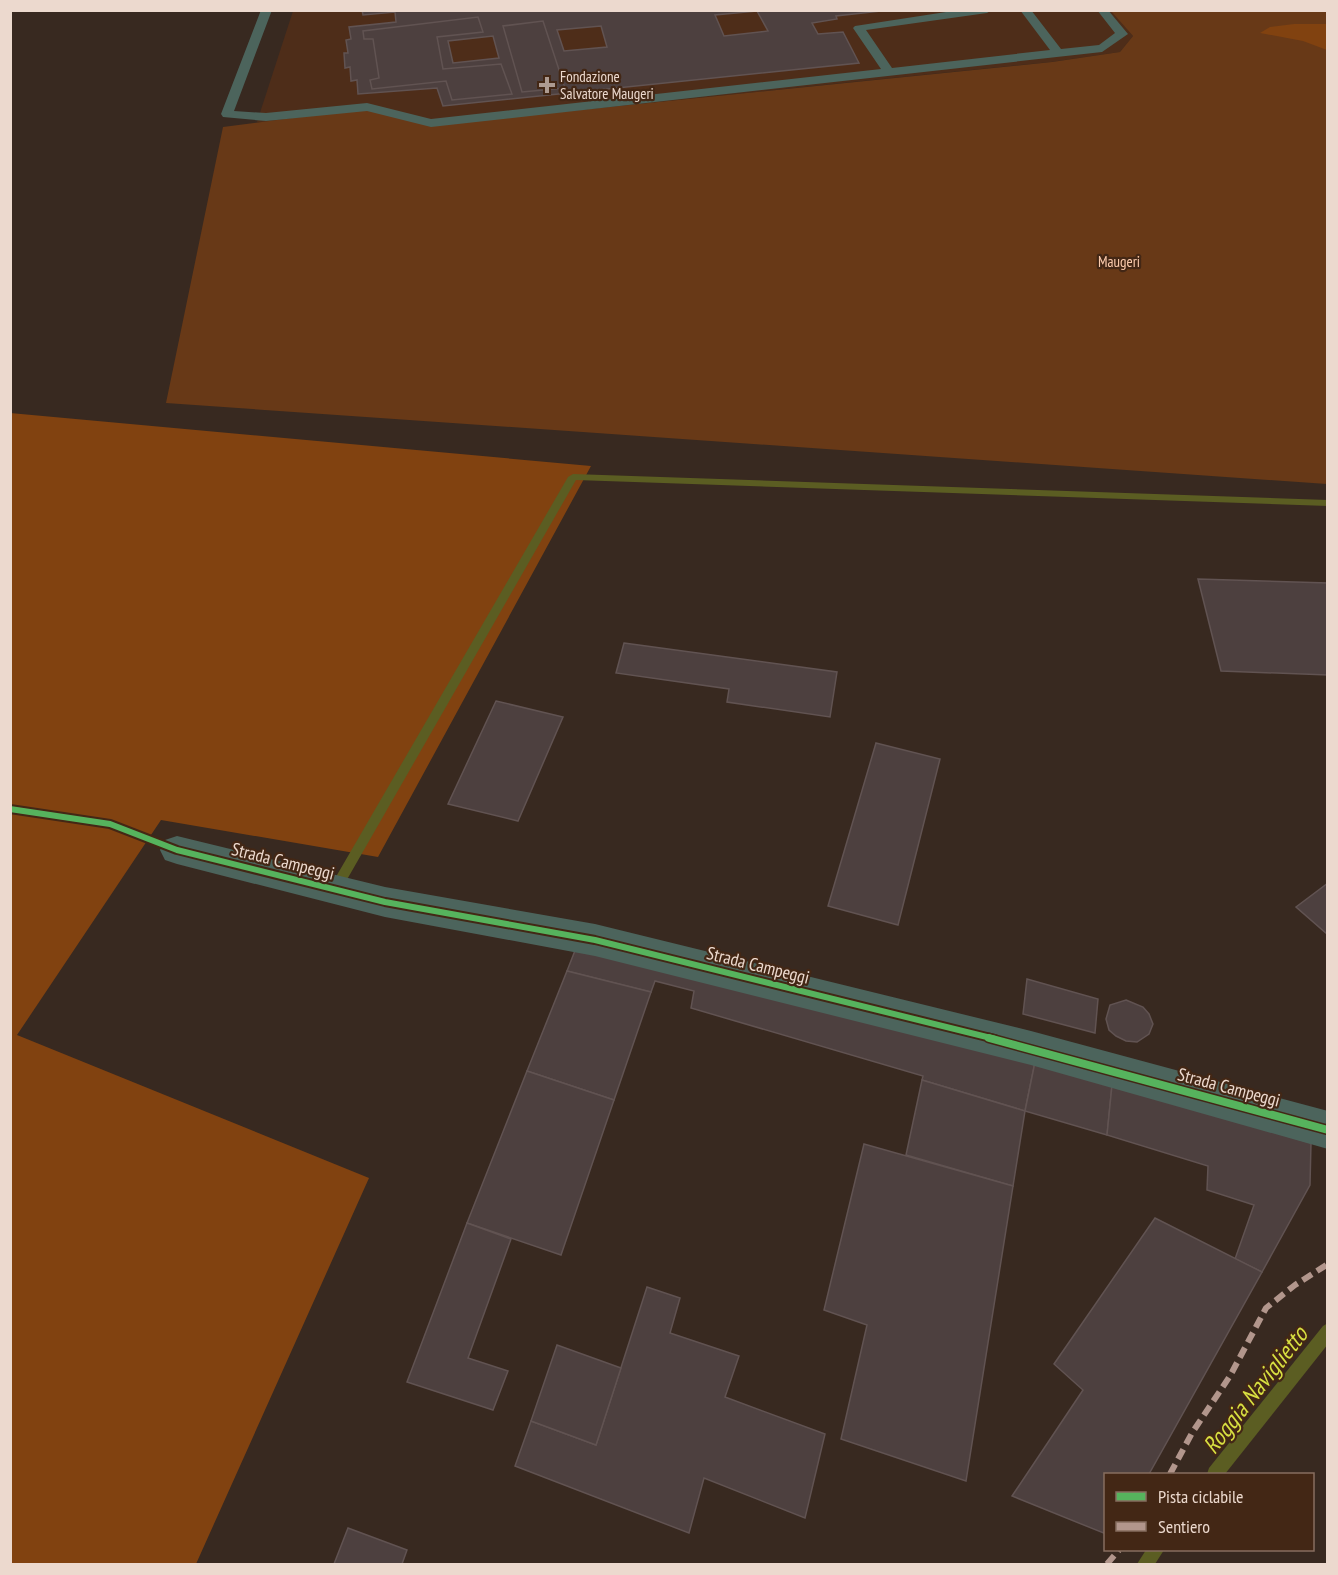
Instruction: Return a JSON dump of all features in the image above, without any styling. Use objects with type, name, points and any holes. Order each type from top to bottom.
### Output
[{"type":"street","name":"Strada Campeggi","points":[[177,850],[385,902],[595,940],[1031,1048],[1328,1130]]},
{"type":"lane","points":[[267,10],[227,114],[266,117],[367,107],[431,123],[1102,48],[1122,33],[1102,10]]},
{"type":"lane","points":[[888,71],[859,28],[987,10]]},
{"type":"lane","points":[[1025,10],[1059,53]]},
{"type":"shaded area","name":"Fondazione Salvatore Maugeri","points":[[1111,10],[1133,36],[1120,52],[1051,62],[431,125],[257,122],[293,11]]},
{"type":"shaded area","points":[[1327,24],[1327,50],[1303,41],[1260,33],[1270,27]]},
{"type":"shaded area","points":[[10,413],[591,466],[378,857],[161,820],[17,1035],[369,1178],[196,1564],[11,1564]]},
{"type":"green space","name":"Maugeri","points":[[1111,11],[1327,11],[1327,484],[166,403],[223,127],[368,108],[431,125],[1052,62],[1120,52],[1133,36]]},
{"type":"building","points":[[362,10],[890,10],[836,16],[837,19],[812,23],[818,34],[843,32],[859,63],[443,106],[437,88],[358,94],[357,80],[351,81],[350,67],[345,68],[344,53],[348,53],[346,40],[351,39],[349,27],[396,22],[395,12],[363,15]],"holes":[[[757,11],[768,31],[724,36],[715,15]],[[601,26],[607,47],[564,51],[557,30]],[[493,36],[499,58],[453,63],[448,41]]]},
{"type":"building","points":[[478,17],[483,32],[437,37],[443,69],[501,64],[512,94],[452,100],[446,81],[372,89],[370,80],[379,78],[373,39],[364,39],[363,31]]},
{"type":"building","points":[[543,21],[565,88],[522,92],[503,26]]},
{"type":"building","points":[[1198,579],[1328,583],[1328,675],[1221,671]]},
{"type":"building","points":[[624,643],[837,672],[830,717],[727,702],[729,689],[616,673]]},
{"type":"building","points":[[496,701],[563,717],[518,821],[448,804]]},
{"type":"building","points":[[876,743],[940,759],[898,925],[828,906]]},
{"type":"building","points":[[1328,883],[1328,934],[1327,934],[1296,907]]},
{"type":"building","points":[[578,943],[1035,1062],[1025,1111],[922,1080],[923,1076],[691,1008],[694,991],[655,981],[651,992],[567,971]]},
{"type":"building","points":[[567,971],[651,992],[614,1100],[527,1071]]},
{"type":"building","points":[[1027,979],[1098,999],[1095,1033],[1023,1014]]},
{"type":"building","points":[[1126,1000],[1143,1007],[1153,1024],[1149,1034],[1137,1042],[1126,1041],[1116,1036],[1109,1030],[1106,1019],[1110,1005]]},
{"type":"building","points":[[1035,1062],[1112,1085],[1107,1135],[1025,1111]]},
{"type":"building","points":[[527,1071],[614,1100],[561,1255],[467,1223]]},
{"type":"building","points":[[922,1080],[1025,1111],[1013,1186],[906,1155]]},
{"type":"building","points":[[1112,1085],[1311,1143],[1310,1185],[1262,1272],[1235,1259],[1254,1205],[1207,1190],[1208,1166],[1107,1135]]},
{"type":"building","points":[[864,1144],[1013,1186],[966,1481],[841,1439],[867,1325],[824,1310]]},
{"type":"building","points":[[1155,1218],[1262,1272],[1150,1473],[1104,1473],[1104,1533],[1012,1496],[1083,1390],[1054,1364]]},
{"type":"building","points":[[467,1223],[511,1239],[468,1358],[508,1371],[493,1410],[407,1382]]},
{"type":"building","points":[[647,1287],[680,1298],[670,1333],[739,1356],[725,1397],[825,1434],[805,1518],[704,1478],[689,1533],[515,1466],[531,1421],[596,1445]]},
{"type":"building","points":[[557,1345],[621,1368],[596,1445],[531,1421]]},
{"type":"building","points":[[348,1528],[407,1550],[402,1564],[334,1564]]},
{"type":"waterway","points":[[341,879],[573,477],[1328,503]]},
{"type":"waterway","name":"Roggia Naviglietto","points":[[1216,1473],[1328,1331]]},
{"type":"waterway","name":"Roggia Naviglietto","points":[[1145,1564],[1155,1551]]},
{"type":"marked path","points":[[1171,1473],[1192,1433],[1230,1376],[1266,1308],[1295,1285],[1328,1264]]},
{"type":"marked path","points":[[1107,1564],[1118,1551]]},
{"type":"cycle path","points":[[10,809],[110,824],[177,850],[385,902],[595,940],[1031,1048],[1328,1130]]},
{"type":"place","name":"Fondazione Salvatore Maugeri","points":[[547,85]]}]
